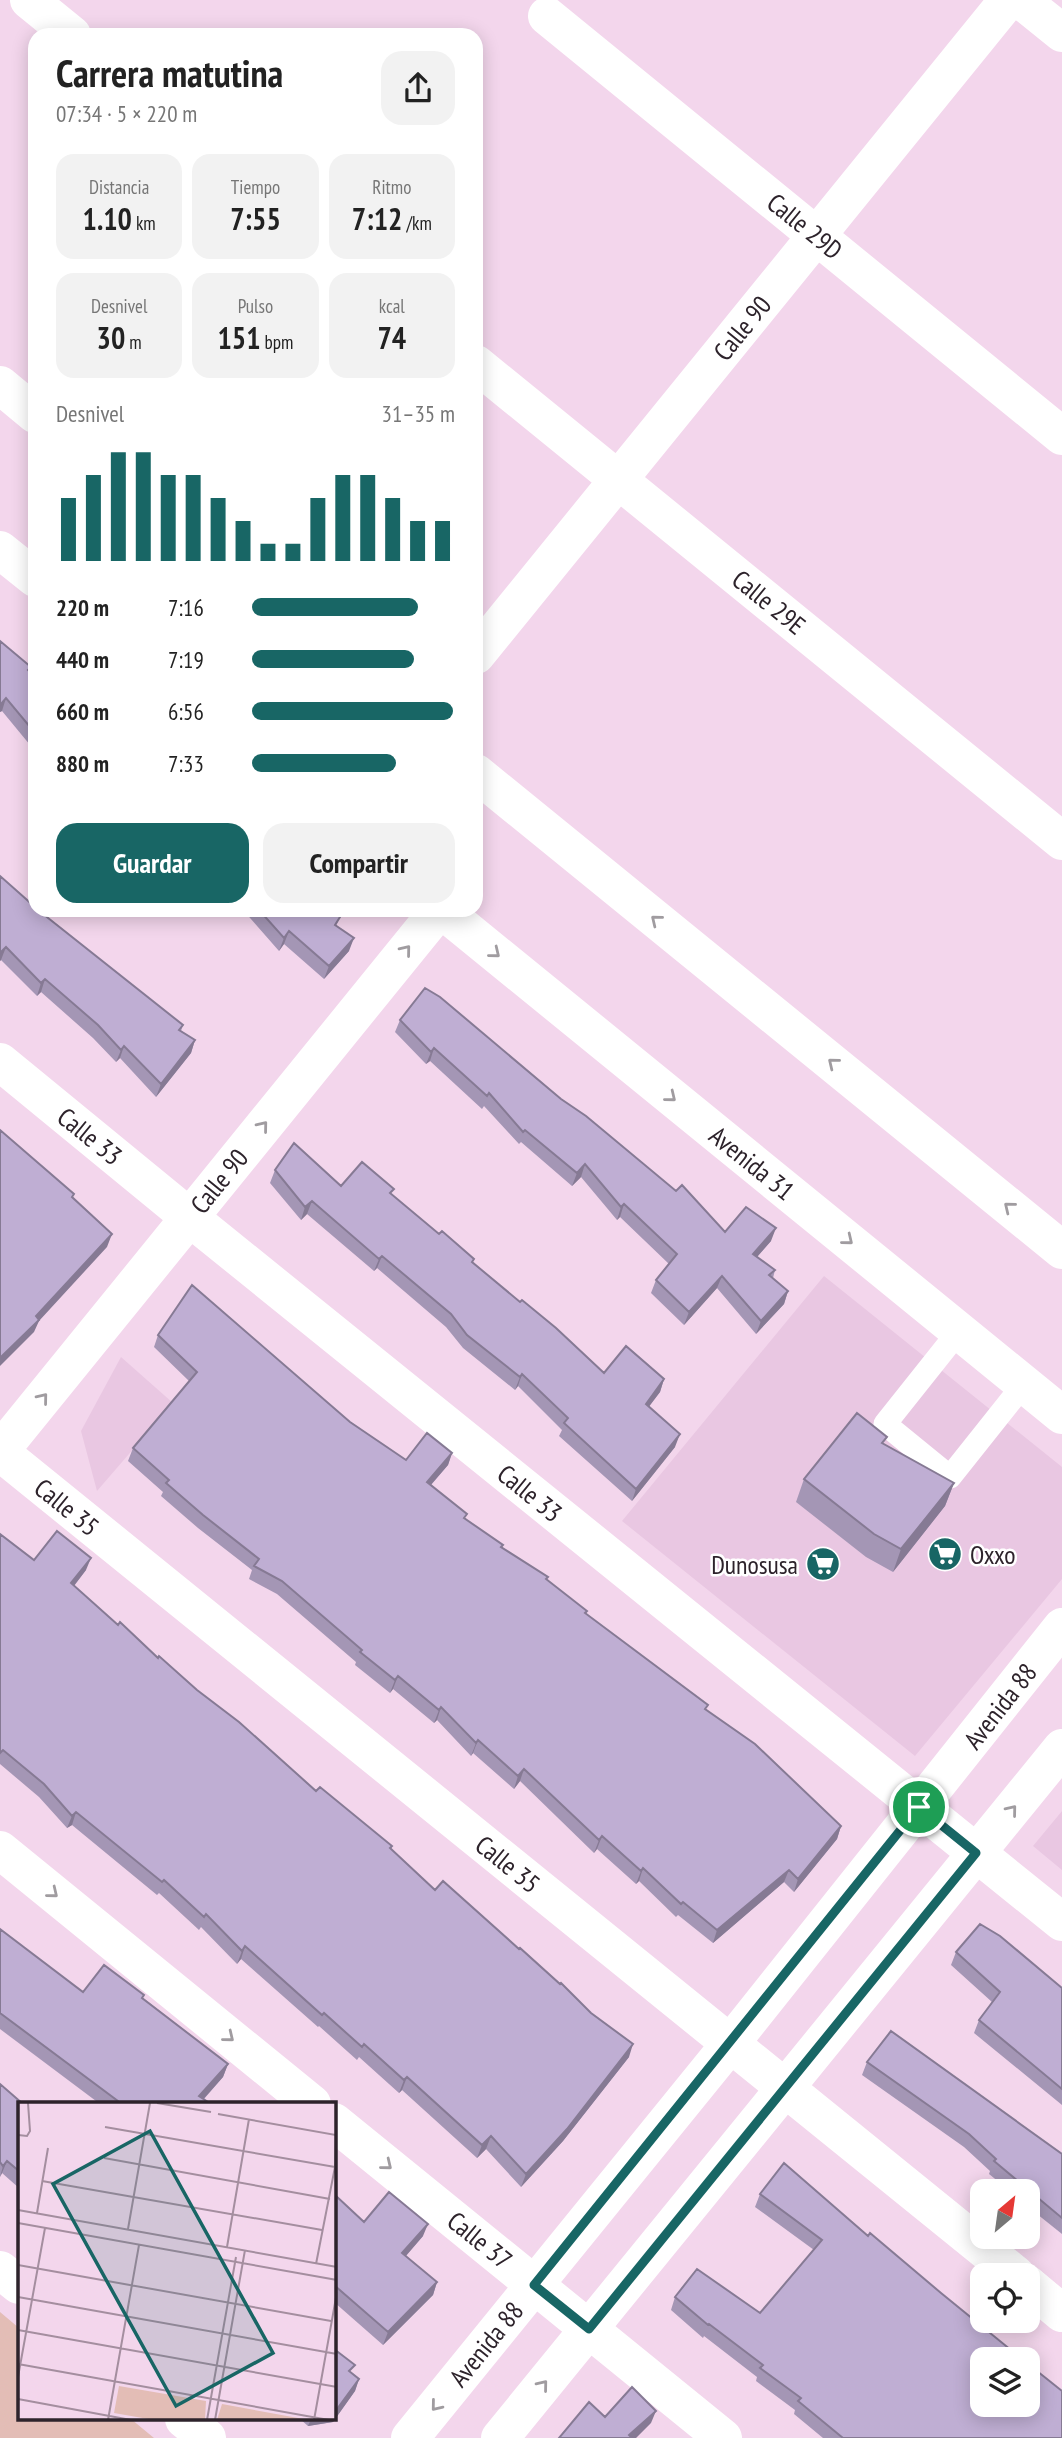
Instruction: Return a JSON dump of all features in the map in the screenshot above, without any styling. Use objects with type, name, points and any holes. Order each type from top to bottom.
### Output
[{"type":"street","points":[[29,0],[63,28]]},
{"type":"street","name":"Calle 90","points":[[483,646],[1008,0]]},
{"type":"street","points":[[1021,0],[1062,33]]},
{"type":"street","name":"Calle 29D","points":[[547,16],[1062,436]]},
{"type":"street","name":"Calle 29E","points":[[483,370],[1062,841]]},
{"type":"street","points":[[0,385],[28,408]]},
{"type":"street","points":[[0,550],[28,572]]},
{"type":"street","points":[[483,779],[1062,1250]]},
{"type":"street","name":"Calle 90","points":[[0,1452],[434,917]]},
{"type":"street","name":"Avenida 31","points":[[449,917],[1062,1415]]},
{"type":"street","name":"Calle 33","points":[[0,1062],[1062,1923]]},
{"type":"street","name":"Calle 35","points":[[0,1452],[1001,2263]]},
{"type":"street","name":"Avenida 88","points":[[410,2438],[730,2044],[1062,1627]]},
{"type":"street","points":[[500,2438],[1062,1748]]},
{"type":"street","points":[[0,1850],[310,2102]]},
{"type":"street","name":"Calle 37","points":[[336,2124],[723,2438]]},
{"type":"street","points":[[0,2270],[18,2284]]},
{"type":"street","points":[[1040,2295],[1062,2313]]},
{"type":"street","points":[[185,2420],[207,2438]]},
{"type":"lane","points":[[958,1331],[885,1424],[950,1477],[1024,1384]]},
{"type":"shaded area","points":[[824,1276],[1062,1467],[1062,1579],[915,1756],[622,1521]]},
{"type":"shaded area","points":[[121,1357],[173,1403],[97,1491],[81,1431]]},
{"type":"shaded area","points":[[1062,1811],[1062,1870],[1033,1846]]},
{"type":"shaded area","points":[[0,2312],[18,2327],[18,2420],[132,2420],[154,2438],[0,2438]]},
{"type":"building","points":[[0,641],[28,664],[28,725],[6,698],[0,705]]},
{"type":"building","points":[[0,876],[28,901],[28,917],[47,917],[183,1025],[179,1030],[195,1040],[161,1084],[124,1046],[121,1050],[98,1025],[45,979],[41,983],[6,947],[0,953]]},
{"type":"building","points":[[265,917],[340,917],[335,925],[354,938],[329,966],[289,931],[284,938]]},
{"type":"building","points":[[425,988],[440,997],[676,1191],[682,1185],[725,1232],[746,1207],[776,1228],[753,1254],[775,1270],[769,1275],[788,1291],[761,1321],[722,1276],[689,1312],[656,1280],[677,1254],[624,1204],[621,1207],[585,1164],[577,1173],[525,1130],[523,1132],[489,1093],[487,1096],[434,1048],[431,1052],[400,1020]]},
{"type":"building","points":[[0,1130],[74,1194],[72,1197],[112,1234],[36,1316],[39,1320],[0,1358]]},
{"type":"building","points":[[294,1143],[341,1186],[362,1162],[394,1189],[390,1193],[439,1234],[442,1231],[474,1259],[472,1262],[556,1328],[604,1373],[626,1346],[664,1379],[646,1404],[680,1434],[636,1489],[564,1423],[568,1418],[522,1374],[520,1377],[467,1335],[451,1314],[382,1256],[379,1259],[312,1201],[305,1207],[275,1170]]},
{"type":"building","points":[[192,1285],[350,1422],[406,1460],[427,1433],[452,1453],[427,1482],[467,1514],[464,1518],[503,1545],[501,1547],[548,1577],[546,1579],[587,1611],[585,1613],[708,1705],[705,1709],[755,1744],[841,1826],[798,1879],[789,1870],[717,1930],[683,1902],[681,1904],[643,1868],[641,1871],[602,1836],[599,1840],[524,1769],[518,1776],[478,1740],[476,1743],[441,1707],[439,1710],[398,1676],[395,1680],[360,1652],[362,1650],[282,1581],[254,1566],[259,1559],[166,1483],[169,1480],[133,1448],[197,1372],[158,1335]]},
{"type":"building","points":[[857,1413],[887,1437],[882,1443],[954,1483],[901,1549],[874,1534],[804,1479]]},
{"type":"building","points":[[57,1531],[91,1558],[71,1583],[118,1625],[120,1622],[158,1658],[159,1656],[239,1722],[316,1791],[320,1787],[392,1846],[390,1848],[435,1890],[443,1881],[561,1983],[591,2013],[633,2044],[567,2129],[526,2174],[491,2136],[482,2145],[407,2077],[404,2080],[364,2044],[362,2047],[245,1946],[242,1951],[206,1914],[204,1917],[164,1880],[162,1882],[76,1812],[72,1816],[44,1784],[3,1750],[0,1753],[0,1534],[34,1560]]},
{"type":"building","points":[[980,1924],[1000,1936],[1062,1988],[1062,2089],[979,2020],[1000,1992],[956,1952]]},
{"type":"building","points":[[0,1929],[83,1992],[104,1965],[228,2064],[199,2096],[208,2102],[119,2102],[0,2013]]},
{"type":"building","points":[[891,2031],[1062,2154],[1062,2218],[1040,2200],[1040,2179],[1015,2179],[969,2134],[867,2062]]},
{"type":"building","points":[[0,2084],[21,2102],[18,2102],[18,2170],[7,2161],[3,2166],[0,2162]]},
{"type":"building","points":[[784,2163],[868,2236],[870,2233],[970,2317],[970,2333],[990,2333],[1007,2347],[970,2347],[970,2417],[1040,2417],[1040,2373],[1062,2391],[1062,2438],[843,2438],[798,2401],[801,2398],[760,2368],[763,2365],[675,2297],[697,2269],[760,2313],[822,2240],[760,2194]]},
{"type":"building","points":[[389,2192],[428,2224],[402,2253],[437,2282],[388,2332],[336,2287],[336,2196],[364,2222]]},
{"type":"building","points":[[336,2351],[355,2365],[349,2371],[359,2379],[337,2409]]},
{"type":"building","points":[[632,2387],[656,2411],[629,2435],[632,2438],[559,2438],[589,2402],[605,2417]]},
{"type":"place","name":"Oxxo","points":[[945,1554]]},
{"type":"place","name":"Dunosusa","points":[[823,1564]]},
{"type":"route","points":[[919,1807],[976,1853],[589,2329],[534,2285],[919,1807]]}]
